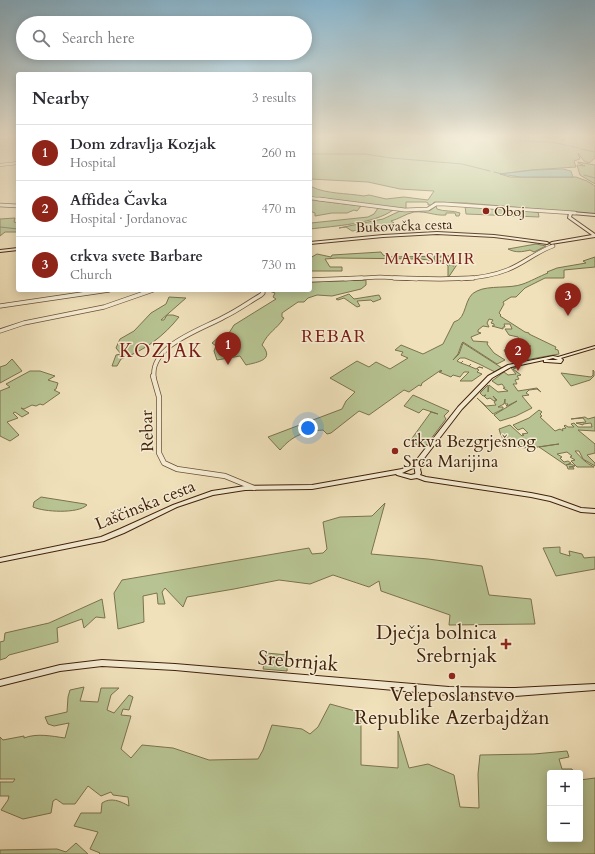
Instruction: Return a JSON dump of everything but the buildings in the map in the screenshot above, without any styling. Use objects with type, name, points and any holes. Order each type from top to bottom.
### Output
[{"type":"main road","points":[[593,236],[581,224],[570,219],[569,214],[576,213],[595,215]]},
{"type":"main road","name":"Bukovačka cesta","points":[[312,243],[383,236],[437,233],[500,237],[550,245]]},
{"type":"main road","points":[[550,245],[593,236]]},
{"type":"main road","points":[[0,251],[16,249]]},
{"type":"main road","points":[[407,471],[421,459],[460,408],[490,377],[510,366],[540,360],[553,360],[560,362],[561,360],[558,358],[561,356],[595,347]]},
{"type":"main road","points":[[407,471],[413,477],[417,473],[421,459]]},
{"type":"main road","points":[[407,471],[417,473],[429,480],[551,499],[581,510],[595,511]]},
{"type":"main road","name":"Laščinska cesta","points":[[0,560],[102,539],[189,501],[212,493],[254,488],[308,488],[387,473],[407,471]]},
{"type":"main road","name":"Srebrnjak","points":[[0,683],[60,668],[102,663],[175,667],[449,691],[515,692],[595,687]]},
{"type":"street","points":[[312,198],[405,210],[428,209],[440,204],[479,205],[576,213]]},
{"type":"street","points":[[0,205],[16,206]]},
{"type":"street","points":[[564,212],[569,214]]},
{"type":"street","points":[[312,280],[378,277],[459,280],[505,271],[550,245]]},
{"type":"street","points":[[0,306],[86,292]]},
{"type":"street","points":[[0,331],[24,323],[104,307],[147,292]]},
{"type":"street","name":"Rebar","points":[[185,470],[167,465],[160,456],[158,440],[159,397],[153,377],[157,361],[166,350],[187,335],[225,317],[244,304],[263,294],[262,292]]},
{"type":"street","name":"Laščinska cesta","points":[[185,470],[225,476],[254,488]]},
{"type":"street","points":[[238,489],[242,486],[242,483]]},
{"type":"green space","points":[[312,177],[576,177],[595,186],[595,214],[466,203],[434,202],[432,205],[428,205],[426,202],[406,202],[406,208],[409,210],[312,197],[312,187],[330,192],[364,196],[369,195],[386,199],[404,197],[428,200],[434,191],[400,189],[368,182],[312,179]]},
{"type":"green space","points":[[583,177],[595,177],[595,184]]},
{"type":"green space","points":[[312,200],[361,206],[357,211],[354,210],[347,213],[332,213],[315,216],[315,213],[312,212]]},
{"type":"green space","points":[[436,206],[437,209],[440,210],[460,213],[459,216],[456,216],[455,213],[446,213],[446,215],[442,215],[414,212],[391,221],[394,223],[391,224],[394,225],[392,227],[377,227],[352,231],[346,227],[339,228],[383,219],[400,211],[431,210]]},
{"type":"green space","points":[[465,206],[538,212],[539,217],[466,214]]},
{"type":"green space","points":[[378,208],[393,210],[385,215],[365,221],[312,229],[312,223],[368,217],[374,214]]},
{"type":"green space","points":[[15,218],[14,222],[16,222],[16,232],[5,232],[0,236],[0,219]]},
{"type":"green space","points":[[536,244],[546,246],[534,252],[530,250],[516,252],[508,249]]},
{"type":"green space","points":[[381,252],[383,255],[388,257],[449,256],[434,258],[435,260],[458,263],[448,278],[448,266],[446,264],[454,266],[453,264],[421,259],[325,259],[330,267],[342,267],[342,271],[312,271],[312,257],[317,254],[331,257],[332,255]]},
{"type":"green space","points":[[595,257],[595,267],[564,270],[564,278],[545,278],[525,288],[516,297],[511,297],[503,302],[504,304],[499,313],[501,315],[500,316],[525,332],[556,347],[555,349],[558,350],[559,354],[514,362],[510,355],[507,356],[504,350],[506,347],[511,347],[513,354],[521,354],[519,347],[531,346],[522,346],[518,337],[509,335],[505,329],[512,329],[510,324],[504,324],[505,327],[503,327],[503,329],[492,326],[494,326],[494,324],[491,323],[493,320],[489,319],[487,323],[489,327],[483,326],[478,330],[478,332],[481,333],[471,337],[473,341],[488,342],[487,344],[494,353],[505,360],[497,364],[463,342],[458,354],[453,360],[459,354],[463,343],[502,368],[495,372],[465,358],[460,358],[457,361],[476,369],[479,367],[477,372],[482,374],[472,381],[460,381],[469,372],[464,372],[460,377],[453,375],[451,377],[439,372],[442,371],[441,370],[422,383],[421,386],[419,385],[409,392],[404,390],[369,415],[359,411],[331,433],[327,434],[323,430],[304,433],[289,441],[280,450],[268,437],[342,409],[346,401],[355,392],[330,378],[357,361],[369,367],[376,362],[390,369],[408,358],[401,355],[403,352],[395,350],[401,345],[423,354],[443,344],[454,322],[462,317],[469,298],[477,291],[487,288],[523,284],[557,268],[586,263],[583,261]]},
{"type":"green space","points":[[366,280],[366,285],[361,289],[332,296],[317,295],[308,298],[304,302],[298,302],[282,313],[282,317],[284,318],[262,345],[267,354],[263,360],[246,365],[240,356],[217,360],[214,351],[216,346],[212,343],[220,336],[229,333],[234,325],[276,299],[273,297],[275,293],[272,292],[312,292],[312,282]]},
{"type":"green space","points":[[349,294],[354,299],[379,295],[381,299],[373,302],[371,300],[357,301],[360,306],[357,307],[344,298],[338,300],[336,299]]},
{"type":"green space","points":[[169,297],[186,298],[161,320],[164,320],[167,315],[179,317],[160,337],[138,352],[121,359],[117,366],[112,366],[116,355],[121,354],[116,348],[120,339],[134,331],[151,313],[166,304]]},
{"type":"green space","points":[[12,359],[22,371],[0,383],[0,367],[6,365]]},
{"type":"green space","points":[[511,368],[516,368],[513,369],[521,375],[517,376],[519,379],[515,380],[517,384],[513,384],[518,391],[537,388],[541,392],[537,389],[529,390],[526,393],[529,395],[522,396],[532,408],[516,416],[500,421],[494,415],[517,401],[506,406],[508,404],[505,404],[505,399],[504,404],[498,407],[503,407],[503,409],[493,414],[477,398],[486,406],[496,405],[494,402],[497,400],[493,396],[496,400],[494,401],[490,398],[487,399],[484,396],[486,395],[483,396],[480,393],[488,385],[488,392],[489,385],[498,392],[508,391],[503,388],[505,388],[502,384],[498,385],[492,381],[504,372],[508,375],[516,374]]},
{"type":"green space","points":[[593,370],[594,376],[590,380],[571,386],[561,373],[591,377],[593,375]]},
{"type":"green space","points":[[30,371],[40,371],[55,376],[48,380],[58,383],[56,389],[54,390],[60,393],[43,405],[32,405],[24,409],[21,408],[29,413],[22,417],[15,412],[13,413],[18,418],[7,422],[19,435],[10,441],[0,436],[0,391],[10,387],[6,384]]},
{"type":"green space","points":[[413,395],[449,411],[444,416],[446,419],[424,448],[410,441],[431,412],[438,414],[423,409],[419,413],[404,406]]},
{"type":"green space","points":[[539,410],[542,412],[540,414],[542,416],[540,417],[555,431],[560,429],[563,431],[562,429],[566,428],[564,426],[565,425],[568,427],[574,427],[571,424],[574,423],[578,427],[592,427],[591,423],[583,425],[576,423],[586,422],[583,418],[571,419],[585,417],[588,419],[595,417],[595,431],[578,430],[595,444],[595,453],[587,455],[595,463],[595,466],[583,459],[594,467],[577,467],[571,461],[575,460],[570,457],[572,456],[567,452],[557,454],[562,457],[560,458],[564,462],[568,461],[571,463],[566,465],[571,464],[575,466],[569,467],[573,467],[574,469],[568,469],[567,466],[539,447],[559,444],[523,448],[515,447],[502,438],[499,429],[510,425],[522,436],[524,435],[522,434],[528,433],[523,428],[518,430],[513,425],[529,418]],"holes":[[[575,451],[579,451],[583,459]]]},
{"type":"green space","points":[[41,497],[87,505],[83,508],[69,511],[45,510],[33,507],[34,502]]},
{"type":"green space","points":[[385,503],[371,554],[482,566],[489,595],[531,599],[535,624],[449,625],[450,615],[381,591],[379,581],[369,587],[333,575],[310,584],[279,580],[187,597],[183,607],[165,588],[162,592],[165,604],[158,604],[157,593],[143,596],[144,622],[118,629],[114,593],[122,580],[309,548],[312,554],[323,553],[327,549],[323,522],[340,517],[372,516]]},
{"type":"green space","points":[[560,547],[560,553],[570,556],[569,551],[582,554],[584,558],[595,557],[595,569],[556,576],[543,548]]},
{"type":"green space","points":[[102,599],[105,618],[96,617],[84,628],[82,619],[57,628],[58,642],[9,655],[0,660],[0,642],[4,641],[5,633],[49,623]]},
{"type":"green space","points":[[266,653],[288,655],[287,671],[263,669]]},
{"type":"green space","points":[[84,687],[80,701],[98,702],[101,688],[119,688],[111,695],[107,710],[114,713],[129,695],[133,697],[129,710],[123,709],[121,715],[131,716],[121,749],[131,758],[142,745],[173,748],[209,760],[258,759],[272,725],[302,729],[310,734],[318,727],[330,704],[359,712],[361,716],[361,765],[398,768],[398,731],[409,768],[428,764],[454,775],[460,807],[479,808],[478,774],[480,755],[534,754],[567,751],[569,757],[559,759],[562,769],[572,770],[547,770],[547,842],[583,842],[583,780],[595,778],[595,854],[99,854],[100,853],[90,849],[98,832],[74,826],[81,813],[101,813],[102,803],[105,801],[116,800],[129,806],[128,797],[113,795],[111,792],[101,796],[88,786],[75,804],[63,804],[56,799],[53,801],[51,813],[23,819],[1,810],[9,796],[0,796],[0,782],[13,782],[15,779],[0,779],[0,737],[3,740],[39,735],[65,738],[69,723],[54,726],[48,724],[45,717],[67,712],[70,690]]},
{"type":"green space","points":[[76,843],[88,854],[0,854],[0,850],[57,849],[66,852]]},
{"type":"waterway","points":[[591,177],[595,178]]},
{"type":"waterway","points":[[0,227],[16,229]]},
{"type":"place","name":"Oboj","points":[[486,211]]},
{"type":"place","name":"crkva svete Barbare","points":[[568,316]]},
{"type":"place","name":"Dom zdravlja Kozjak","points":[[228,365]]},
{"type":"place","name":"Affidea Čavka","points":[[518,371]]},
{"type":"place","name":"crkva Bezgrješnog Srca Marijina","points":[[395,451]]},
{"type":"place","name":"Dječja bolnica Srebrnjak","points":[[506,644]]},
{"type":"place","name":"Veleposlanstvo Republike Azerbajdžan","points":[[452,676]]},
{"type":"district","name":"MAKSIMIR","points":[[430,259]]},
{"type":"district","name":"REBAR","points":[[334,336]]},
{"type":"district","name":"KOZJAK","points":[[161,351]]}]
